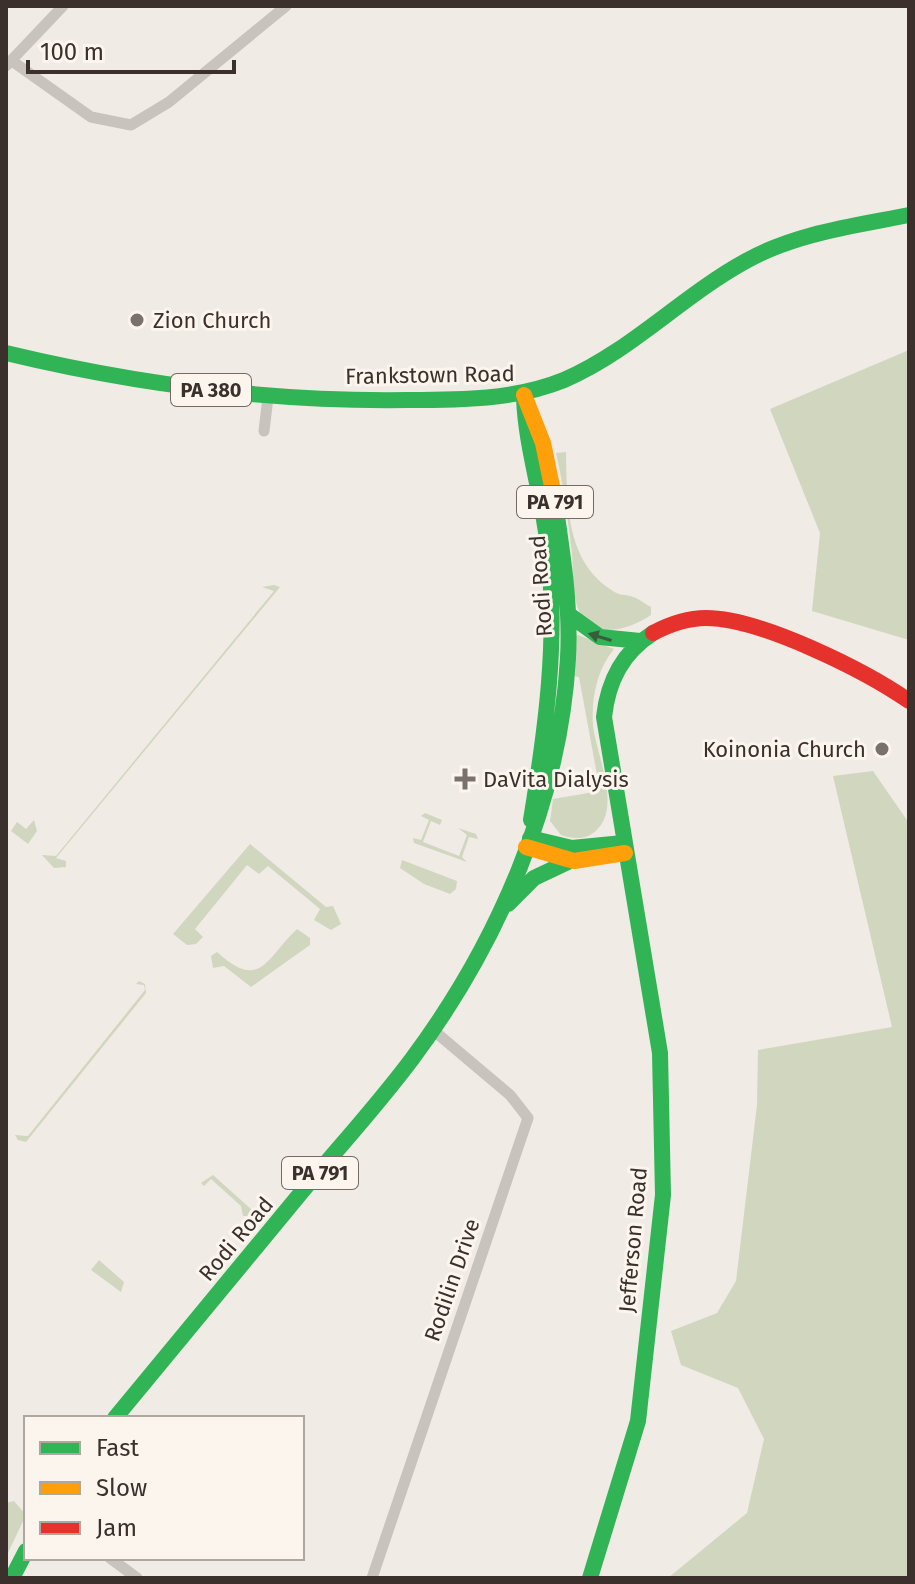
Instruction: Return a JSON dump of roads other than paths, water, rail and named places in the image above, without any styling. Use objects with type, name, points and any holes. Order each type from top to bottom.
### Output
[{"type":"main road","name":"Frankstown Road","points":[[6,353],[129,379],[268,397],[402,401],[524,395],[567,378],[748,260],[811,235],[909,215]]},
{"type":"main road","name":"Rodi Road","points":[[117,1416],[365,1118],[433,1030],[502,912],[542,810],[555,753],[568,614],[548,460],[540,423],[524,395]]},
{"type":"main road","name":"Rodi Road","points":[[524,395],[525,429],[548,546],[554,648],[528,843]]},
{"type":"main road","points":[[568,614],[588,635],[602,640],[640,641],[667,627],[706,617],[744,624],[879,681],[909,701]]},
{"type":"main road","name":"Jefferson Road","points":[[590,1578],[638,1421],[663,1195],[660,1053],[615,794],[604,709],[612,674],[640,641]]},
{"type":"main road","points":[[528,843],[572,848],[624,848]]},
{"type":"main road","points":[[528,843],[570,861]]},
{"type":"main road","points":[[502,912],[526,884],[570,861],[624,848]]},
{"type":"main road","points":[[12,1578],[24,1555]]},
{"type":"street","points":[[63,6],[9,64],[91,117],[131,125],[169,102],[286,6]]},
{"type":"street","points":[[264,431],[268,397]]},
{"type":"street","name":"Rodilin Drive","points":[[372,1578],[528,1118],[510,1095],[433,1030]]},
{"type":"street","points":[[113,1560],[137,1578]]},
{"type":"place","name":"Zion Church","points":[[137,320]]},
{"type":"place","name":"Koinonia Church","points":[[882,749]]},
{"type":"place","name":"DaVita Dialysis","points":[[465,779]]}]
